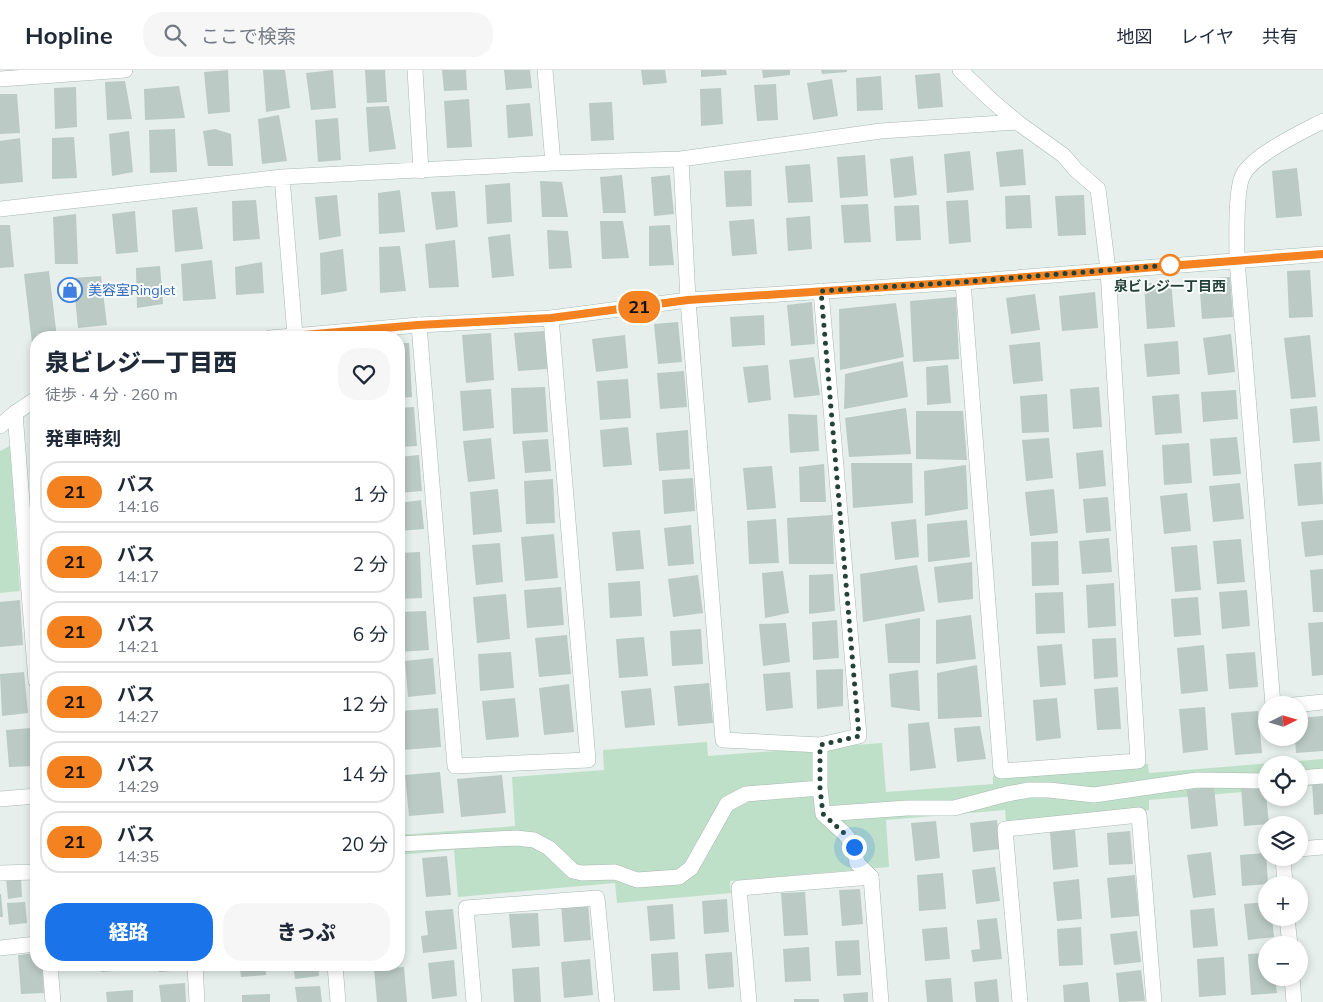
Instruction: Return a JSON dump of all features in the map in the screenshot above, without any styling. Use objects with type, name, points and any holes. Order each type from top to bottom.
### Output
[{"type":"street","points":[[0,80],[125,70]]},
{"type":"street","points":[[415,70],[421,171]]},
{"type":"street","points":[[545,70],[553,163]]},
{"type":"street","points":[[960,70],[1017,122],[1063,155],[1076,170],[1098,189],[1108,270],[1138,761],[1001,771],[963,282]]},
{"type":"street","points":[[1272,696],[1236,260],[1238,199],[1242,175],[1255,160],[1323,121]]},
{"type":"street","points":[[0,208],[282,177],[553,163],[682,159],[881,131],[1017,122]]},
{"type":"street","points":[[682,159],[688,300],[723,740],[820,745],[859,736],[821,291]]},
{"type":"street","points":[[282,177],[295,331]]},
{"type":"street","points":[[344,331],[551,318],[688,300],[963,282],[1323,254]]},
{"type":"street","points":[[418,325],[455,766],[588,760],[551,318]]},
{"type":"street","points":[[0,426],[30,403]]},
{"type":"street","points":[[15,413],[30,604]]},
{"type":"street","points":[[1308,704],[1323,702]]},
{"type":"street","points":[[820,745],[820,788],[823,814],[845,834],[854,847],[857,863],[871,877],[881,1002]]},
{"type":"street","points":[[1308,777],[1323,776]]},
{"type":"street","points":[[823,814],[907,808],[954,808],[1029,790],[1094,795],[1197,780],[1258,780]]},
{"type":"street","points":[[405,844],[516,838],[534,840],[549,848],[573,871],[582,873],[615,872],[637,880],[679,877],[691,868],[727,804],[746,794],[820,788]]},
{"type":"street","points":[[0,799],[30,796]]},
{"type":"street","points":[[1020,1002],[1005,829],[1139,815],[1154,1002]]},
{"type":"street","points":[[1308,848],[1323,847]]},
{"type":"street","points":[[0,873],[30,872]]},
{"type":"street","points":[[749,1002],[740,888],[871,877]]},
{"type":"street","points":[[474,1002],[466,908],[598,898],[607,1002]]},
{"type":"street","points":[[0,948],[30,945]]},
{"type":"street","points":[[50,971],[53,1002]]},
{"type":"street","points":[[194,971],[197,1002]]},
{"type":"street","points":[[335,971],[338,1002]]},
{"type":"street","points":[[1293,986],[1294,1002]]},
{"type":"green space","points":[[10,446],[20,591],[0,593],[0,451]]},
{"type":"green space","points":[[707,742],[708,756],[882,743],[886,792],[993,784],[993,776],[1148,764],[1149,773],[1258,764],[1258,791],[1149,800],[1149,810],[1006,822],[1005,810],[886,820],[889,867],[730,881],[731,893],[617,903],[615,883],[458,897],[454,850],[405,854],[405,835],[515,826],[512,777],[604,770],[603,750]]},
{"type":"green space","points":[[1323,759],[1323,785],[1308,786],[1308,760]]},
{"type":"building","points":[[228,70],[230,112],[208,114],[204,72]]},
{"type":"building","points":[[263,70],[285,70],[290,108],[266,112]]},
{"type":"building","points":[[333,70],[336,108],[311,110],[306,73]]},
{"type":"building","points":[[365,70],[385,70],[387,102],[367,103]]},
{"type":"building","points":[[442,70],[466,70],[467,90],[444,91]]},
{"type":"building","points":[[504,70],[530,70],[532,88],[506,90]]},
{"type":"building","points":[[641,70],[665,70],[667,83],[643,85]]},
{"type":"building","points":[[701,70],[726,70],[727,75],[701,77]]},
{"type":"building","points":[[762,70],[790,70],[790,75],[763,78]]},
{"type":"building","points":[[821,70],[847,70],[847,72],[822,74]]},
{"type":"building","points":[[940,73],[943,107],[918,109],[915,75]]},
{"type":"building","points":[[881,76],[883,110],[857,111],[856,78]]},
{"type":"building","points":[[832,79],[838,116],[813,120],[807,83]]},
{"type":"building","points":[[125,81],[132,119],[107,120],[105,82]]},
{"type":"building","points":[[776,84],[778,120],[757,121],[754,85]]},
{"type":"building","points":[[179,86],[185,118],[145,120],[144,89]]},
{"type":"building","points":[[76,87],[77,127],[55,129],[54,88]]},
{"type":"building","points":[[721,88],[723,124],[701,126],[700,89]]},
{"type":"building","points":[[0,94],[17,94],[20,133],[0,134]]},
{"type":"building","points":[[469,99],[472,147],[447,148],[444,101]]},
{"type":"building","points":[[612,102],[614,140],[591,141],[589,103]]},
{"type":"building","points":[[530,103],[533,136],[508,138],[506,105]]},
{"type":"building","points":[[389,106],[396,149],[369,152],[366,107]]},
{"type":"building","points":[[279,115],[287,161],[262,164],[258,119]]},
{"type":"building","points":[[338,118],[341,160],[318,162],[315,120]]},
{"type":"building","points":[[175,129],[177,172],[150,173],[149,130]]},
{"type":"building","points":[[215,129],[231,134],[233,166],[208,166],[203,131]]},
{"type":"building","points":[[129,131],[133,172],[112,176],[109,134]]},
{"type":"building","points":[[74,137],[77,178],[52,179],[52,138]]},
{"type":"building","points":[[20,138],[23,182],[0,184],[0,141]]},
{"type":"building","points":[[1023,149],[1026,185],[1000,187],[996,152]]},
{"type":"building","points":[[970,151],[974,190],[947,193],[944,154]]},
{"type":"building","points":[[865,155],[868,196],[840,198],[837,157]]},
{"type":"building","points":[[913,156],[917,195],[894,198],[890,159]]},
{"type":"building","points":[[810,164],[813,202],[788,203],[785,166]]},
{"type":"building","points":[[1297,168],[1302,216],[1276,218],[1272,171]]},
{"type":"building","points":[[751,170],[752,206],[726,207],[724,171]]},
{"type":"building","points":[[622,175],[626,213],[603,213],[600,177]]},
{"type":"building","points":[[670,175],[674,214],[654,216],[651,177]]},
{"type":"building","points":[[540,181],[562,182],[568,217],[542,217]]},
{"type":"building","points":[[510,183],[512,222],[487,224],[485,185]]},
{"type":"building","points":[[400,190],[405,232],[379,234],[378,193]]},
{"type":"building","points":[[455,191],[458,227],[436,230],[431,192]]},
{"type":"building","points":[[337,195],[341,236],[319,240],[315,197]]},
{"type":"building","points":[[1030,195],[1032,228],[1006,229],[1005,196]]},
{"type":"building","points":[[1084,195],[1086,235],[1058,236],[1055,196]]},
{"type":"building","points":[[256,200],[260,239],[233,241],[232,201]]},
{"type":"building","points":[[968,200],[971,242],[949,244],[946,201]]},
{"type":"building","points":[[868,204],[871,242],[844,243],[841,205]]},
{"type":"building","points":[[919,205],[921,240],[896,241],[894,206]]},
{"type":"building","points":[[197,207],[203,249],[175,252],[172,210]]},
{"type":"building","points":[[135,211],[138,252],[116,254],[112,214]]},
{"type":"building","points":[[76,214],[78,264],[55,264],[53,217]]},
{"type":"building","points":[[810,216],[812,249],[788,251],[786,218]]},
{"type":"building","points":[[754,219],[757,254],[732,256],[729,221]]},
{"type":"building","points":[[600,221],[623,221],[629,258],[602,259]]},
{"type":"building","points":[[0,225],[10,225],[14,267],[0,268]]},
{"type":"building","points":[[670,225],[674,265],[649,266],[649,226]]},
{"type":"building","points":[[547,230],[568,231],[572,268],[549,269]]},
{"type":"building","points":[[510,234],[514,276],[492,278],[488,237]]},
{"type":"building","points":[[455,240],[459,287],[429,288],[425,244]]},
{"type":"building","points":[[400,246],[406,291],[380,293],[379,247]]},
{"type":"building","points":[[343,249],[347,291],[321,295],[320,253]]},
{"type":"building","points":[[212,260],[216,299],[183,301],[181,264]]},
{"type":"building","points":[[262,262],[264,293],[236,295],[235,267]]},
{"type":"building","points":[[160,266],[163,304],[137,308],[136,268]]},
{"type":"building","points":[[1310,270],[1313,317],[1289,318],[1287,271]]},
{"type":"building","points":[[49,271],[56,331],[31,331],[24,274]]},
{"type":"building","points":[[101,276],[107,325],[78,328],[73,278]]},
{"type":"building","points":[[1230,277],[1233,317],[1202,319],[1199,279]]},
{"type":"building","points":[[1171,281],[1175,327],[1147,329],[1144,284]]},
{"type":"building","points":[[1095,292],[1098,328],[1062,331],[1059,296]]},
{"type":"building","points":[[1035,294],[1040,330],[1011,334],[1006,298]]},
{"type":"building","points":[[956,297],[959,359],[913,362],[910,301]]},
{"type":"building","points":[[812,302],[815,344],[791,346],[787,305]]},
{"type":"building","points":[[896,303],[904,357],[840,370],[839,309]]},
{"type":"building","points":[[764,315],[765,345],[732,347],[730,317]]},
{"type":"building","points":[[678,322],[682,362],[658,364],[654,324]]},
{"type":"building","points":[[544,331],[548,369],[518,371],[514,333]]},
{"type":"building","points":[[491,333],[494,380],[466,383],[462,335]]},
{"type":"building","points":[[1231,334],[1235,372],[1208,375],[1203,338]]},
{"type":"building","points":[[625,335],[628,368],[596,372],[592,339]]},
{"type":"building","points":[[1310,335],[1316,397],[1291,399],[1284,338]]},
{"type":"building","points":[[1178,341],[1180,374],[1147,377],[1144,344]]},
{"type":"building","points":[[1040,342],[1043,381],[1013,384],[1009,345]]},
{"type":"building","points":[[405,343],[409,343],[412,397],[405,398]]},
{"type":"building","points":[[814,357],[820,395],[794,398],[789,360]]},
{"type":"building","points":[[903,361],[908,397],[844,409],[845,374]]},
{"type":"building","points":[[768,365],[771,400],[748,403],[743,367]]},
{"type":"building","points":[[948,365],[951,403],[927,405],[926,367]]},
{"type":"building","points":[[684,371],[687,407],[660,409],[657,373]]},
{"type":"building","points":[[628,379],[631,418],[600,420],[597,381]]},
{"type":"building","points":[[545,387],[548,432],[513,434],[511,388]]},
{"type":"building","points":[[1099,387],[1102,427],[1073,429],[1070,389]]},
{"type":"building","points":[[491,389],[494,428],[463,431],[460,391]]},
{"type":"building","points":[[1236,390],[1238,419],[1203,422],[1201,392]]},
{"type":"building","points":[[1047,394],[1049,432],[1022,433],[1020,396]]},
{"type":"building","points":[[1179,394],[1182,433],[1155,435],[1152,396]]},
{"type":"building","points":[[1317,406],[1320,441],[1293,443],[1290,409]]},
{"type":"building","points":[[414,407],[417,446],[405,447],[405,408]]},
{"type":"building","points":[[906,408],[911,454],[849,457],[845,418]]},
{"type":"building","points":[[916,411],[963,411],[967,460],[916,459]]},
{"type":"building","points":[[788,414],[817,415],[819,451],[790,453]]},
{"type":"building","points":[[628,427],[632,465],[603,467],[600,430]]},
{"type":"building","points":[[688,430],[690,469],[659,471],[656,433]]},
{"type":"building","points":[[1237,437],[1241,474],[1213,476],[1210,439]]},
{"type":"building","points":[[491,438],[495,479],[468,482],[463,441]]},
{"type":"building","points":[[1049,438],[1053,478],[1026,481],[1022,440]]},
{"type":"building","points":[[548,439],[551,471],[525,473],[522,441]]},
{"type":"building","points":[[1189,443],[1192,483],[1164,485],[1162,445]]},
{"type":"building","points":[[1103,450],[1106,486],[1079,489],[1076,453]]},
{"type":"building","points":[[419,455],[422,491],[405,492],[405,456]]},
{"type":"building","points":[[1321,462],[1323,504],[1298,506],[1294,464]]},
{"type":"building","points":[[851,463],[912,463],[913,503],[853,508]]},
{"type":"building","points":[[824,464],[826,502],[800,502],[799,467]]},
{"type":"building","points":[[966,465],[968,509],[925,516],[924,471]]},
{"type":"building","points":[[772,466],[776,508],[747,510],[743,468]]},
{"type":"building","points":[[693,478],[695,511],[664,514],[662,480]]},
{"type":"building","points":[[553,479],[555,523],[526,524],[524,481]]},
{"type":"building","points":[[1240,483],[1244,519],[1213,522],[1209,486]]},
{"type":"building","points":[[498,489],[502,532],[473,535],[470,492]]},
{"type":"building","points":[[1054,489],[1058,533],[1030,536],[1025,492]]},
{"type":"building","points":[[1187,493],[1191,531],[1164,534],[1160,496]]},
{"type":"building","points":[[1108,497],[1111,531],[1086,533],[1083,499]]},
{"type":"building","points":[[421,500],[424,529],[405,531],[405,502]]},
{"type":"building","points":[[832,515],[834,564],[789,564],[787,518]]},
{"type":"building","points":[[776,519],[779,563],[749,564],[747,521]]},
{"type":"building","points":[[916,519],[919,557],[895,560],[891,522]]},
{"type":"building","points":[[967,520],[970,557],[928,562],[927,524]]},
{"type":"building","points":[[1323,520],[1323,555],[1305,557],[1301,522]]},
{"type":"building","points":[[691,525],[694,564],[668,566],[664,528]]},
{"type":"building","points":[[640,530],[644,569],[616,571],[612,532]]},
{"type":"building","points":[[554,534],[558,578],[525,581],[521,537]]},
{"type":"building","points":[[1109,538],[1112,572],[1082,574],[1079,541]]},
{"type":"building","points":[[1241,539],[1245,582],[1217,584],[1213,541]]},
{"type":"building","points":[[1058,541],[1059,585],[1032,586],[1031,542]]},
{"type":"building","points":[[500,543],[503,582],[476,585],[472,545]]},
{"type":"building","points":[[1197,545],[1201,590],[1175,592],[1171,547]]},
{"type":"building","points":[[420,552],[422,598],[405,599],[405,553]]},
{"type":"building","points":[[972,562],[973,599],[938,603],[934,567]]},
{"type":"building","points":[[917,565],[925,611],[863,622],[860,574]]},
{"type":"building","points":[[1323,569],[1323,612],[1313,612],[1310,570]]},
{"type":"building","points":[[783,571],[789,613],[765,618],[762,573]]},
{"type":"building","points":[[833,574],[835,611],[809,614],[809,575]]},
{"type":"building","points":[[698,575],[703,613],[673,617],[668,579]]},
{"type":"building","points":[[640,581],[642,616],[610,618],[608,583]]},
{"type":"building","points":[[1114,583],[1116,626],[1088,628],[1086,585]]},
{"type":"building","points":[[561,587],[564,625],[527,628],[524,590]]},
{"type":"building","points":[[1247,590],[1250,626],[1222,629],[1219,592]]},
{"type":"building","points":[[1063,592],[1065,633],[1036,634],[1035,593]]},
{"type":"building","points":[[506,594],[510,639],[477,643],[473,597]]},
{"type":"building","points":[[1198,597],[1201,635],[1174,637],[1171,599]]},
{"type":"building","points":[[20,600],[23,645],[0,647],[0,602]]},
{"type":"building","points":[[426,611],[429,650],[405,652],[405,612]]},
{"type":"building","points":[[971,615],[976,659],[936,664],[936,620]]},
{"type":"building","points":[[920,618],[920,663],[888,663],[885,624]]},
{"type":"building","points":[[837,620],[839,658],[813,660],[812,622]]},
{"type":"building","points":[[1323,622],[1323,675],[1312,676],[1308,623]]},
{"type":"building","points":[[786,623],[790,662],[763,666],[759,624]]},
{"type":"building","points":[[701,629],[703,664],[672,666],[670,631]]},
{"type":"building","points":[[567,635],[571,674],[539,677],[535,638]]},
{"type":"building","points":[[644,637],[648,676],[619,678],[616,639]]},
{"type":"building","points":[[1116,638],[1118,677],[1094,679],[1092,639]]},
{"type":"building","points":[[1062,644],[1066,685],[1040,687],[1037,646]]},
{"type":"building","points":[[1204,645],[1208,691],[1181,694],[1177,648]]},
{"type":"building","points":[[511,652],[514,688],[480,691],[478,654]]},
{"type":"building","points":[[1255,652],[1258,687],[1229,689],[1226,654]]},
{"type":"building","points":[[433,658],[436,694],[408,697],[405,661]]},
{"type":"building","points":[[977,665],[982,717],[938,719],[937,673]]},
{"type":"building","points":[[843,669],[843,706],[817,709],[816,670]]},
{"type":"building","points":[[918,670],[920,711],[891,707],[889,674]]},
{"type":"building","points":[[24,672],[28,713],[2,716],[0,674]]},
{"type":"building","points":[[790,672],[793,708],[766,711],[763,674]]},
{"type":"building","points":[[709,683],[713,723],[678,726],[674,686]]},
{"type":"building","points":[[569,684],[574,732],[544,735],[539,688]]},
{"type":"building","points":[[1118,687],[1121,729],[1097,730],[1094,689]]},
{"type":"building","points":[[651,688],[655,725],[625,728],[621,691]]},
{"type":"building","points":[[515,698],[519,737],[486,740],[482,701]]},
{"type":"building","points":[[1057,698],[1061,738],[1036,741],[1033,700]]},
{"type":"building","points":[[1205,707],[1208,750],[1183,753],[1179,709]]},
{"type":"building","points":[[438,708],[441,747],[405,750],[405,711]]},
{"type":"building","points":[[1258,711],[1258,746],[1261,746],[1262,753],[1235,755],[1231,713]]},
{"type":"building","points":[[1323,716],[1323,751],[1296,753],[1296,746],[1308,746],[1308,717]]},
{"type":"building","points":[[929,722],[936,768],[910,771],[908,724]]},
{"type":"building","points":[[980,726],[986,759],[957,762],[954,728]]},
{"type":"building","points":[[30,728],[30,766],[9,767],[6,730]]},
{"type":"building","points":[[440,772],[444,813],[409,816],[405,775]]},
{"type":"building","points":[[502,775],[506,813],[461,817],[457,779]]},
{"type":"building","points":[[1323,781],[1323,814],[1314,815],[1312,782]]},
{"type":"building","points":[[1258,786],[1258,806],[1267,806],[1268,816],[1258,816],[1258,825],[1244,826],[1241,787]]},
{"type":"building","points":[[1214,787],[1218,826],[1191,829],[1187,790]]},
{"type":"building","points":[[997,820],[1000,849],[973,852],[970,823]]},
{"type":"building","points":[[936,821],[940,858],[915,861],[911,823]]},
{"type":"building","points":[[1075,830],[1078,867],[1053,870],[1050,832]]},
{"type":"building","points":[[1130,831],[1133,864],[1109,865],[1107,833]]},
{"type":"building","points":[[1211,852],[1216,895],[1193,898],[1187,855]]},
{"type":"building","points":[[1258,854],[1258,866],[1267,866],[1267,876],[1258,876],[1258,885],[1242,886],[1240,855]]},
{"type":"building","points":[[447,856],[451,895],[426,897],[422,858]]},
{"type":"building","points":[[995,867],[1000,901],[976,904],[972,870]]},
{"type":"building","points":[[943,873],[946,909],[919,911],[917,875]]},
{"type":"building","points":[[1135,875],[1139,916],[1111,918],[1107,878]]},
{"type":"building","points":[[21,876],[22,897],[8,899],[6,878]]},
{"type":"building","points":[[1079,879],[1082,919],[1057,921],[1053,882]]},
{"type":"building","points":[[860,889],[863,924],[842,926],[839,890]]},
{"type":"building","points":[[805,892],[808,935],[784,936],[781,893]]},
{"type":"building","points":[[1,894],[3,917],[0,917]]},
{"type":"building","points":[[727,899],[729,932],[704,934],[702,901]]},
{"type":"building","points":[[25,902],[27,923],[9,925],[7,903]]},
{"type":"building","points":[[588,903],[591,940],[564,942],[561,905]]},
{"type":"building","points":[[1258,903],[1258,926],[1273,926],[1274,936],[1258,936],[1258,939],[1248,940],[1244,904]]},
{"type":"building","points":[[673,904],[675,939],[650,941],[647,906]]},
{"type":"building","points":[[1214,908],[1218,946],[1193,948],[1190,910]]},
{"type":"building","points":[[453,909],[457,949],[423,953],[421,936],[428,935],[425,911]]},
{"type":"building","points":[[538,913],[540,946],[512,948],[509,914]]},
{"type":"building","points":[[997,918],[1002,959],[973,962],[971,950],[980,949],[977,920]]},
{"type":"building","points":[[947,927],[950,959],[925,961],[922,929]]},
{"type":"building","points":[[1081,927],[1083,965],[1059,966],[1057,929]]},
{"type":"building","points":[[1137,931],[1141,962],[1114,965],[1110,934]]},
{"type":"building","points":[[859,940],[861,975],[837,976],[835,941]]},
{"type":"building","points":[[809,947],[811,981],[785,982],[783,949]]},
{"type":"building","points":[[678,952],[680,990],[653,991],[651,954]]},
{"type":"building","points":[[732,952],[734,987],[708,989],[705,954]]},
{"type":"building","points":[[1258,953],[1258,986],[1276,986],[1277,993],[1251,995],[1248,954]]},
{"type":"building","points":[[30,954],[30,971],[42,971],[44,993],[21,994],[18,955]]},
{"type":"building","points":[[1224,957],[1226,995],[1199,997],[1197,959]]},
{"type":"building","points":[[590,959],[593,995],[564,998],[561,962]]},
{"type":"building","points":[[454,960],[457,996],[432,999],[428,963]]},
{"type":"building","points":[[539,967],[541,1002],[514,1002],[512,969]]},
{"type":"building","points":[[1141,970],[1145,1001],[1119,1002],[1116,973]]},
{"type":"building","points":[[240,971],[266,971],[266,975],[241,977]]},
{"type":"building","points":[[294,971],[319,971],[319,976],[295,979]]},
{"type":"building","points":[[374,971],[404,971],[407,1002],[377,1002]]},
{"type":"building","points":[[951,978],[953,1002],[927,1002],[925,980]]},
{"type":"building","points":[[997,979],[999,1002],[976,1002],[974,982]]},
{"type":"building","points":[[1088,982],[1090,1002],[1064,1002],[1063,985]]},
{"type":"building","points":[[185,983],[186,1002],[161,1002],[159,985]]},
{"type":"building","points":[[320,986],[322,1002],[297,1002],[295,987]]},
{"type":"building","points":[[133,990],[133,1002],[107,1002],[106,992]]},
{"type":"building","points":[[868,992],[868,1002],[844,1002],[843,994]]},
{"type":"building","points":[[270,994],[270,1002],[242,1002],[242,995]]},
{"type":"building","points":[[794,999],[819,999],[819,1002],[794,1002]]},
{"type":"bus line","name":"21","points":[[350,331],[418,325],[551,318],[688,300],[963,282],[1323,254]]},
{"type":"place","name":"泉ビレジ一丁目西","points":[[1170,265]]},
{"type":"place","name":"美容室Ringlet","points":[[70,290]]},
{"type":"route","points":[[854,847],[845,834],[823,814],[820,788],[820,745],[859,736],[821,291],[963,282],[1170,265]]}]
